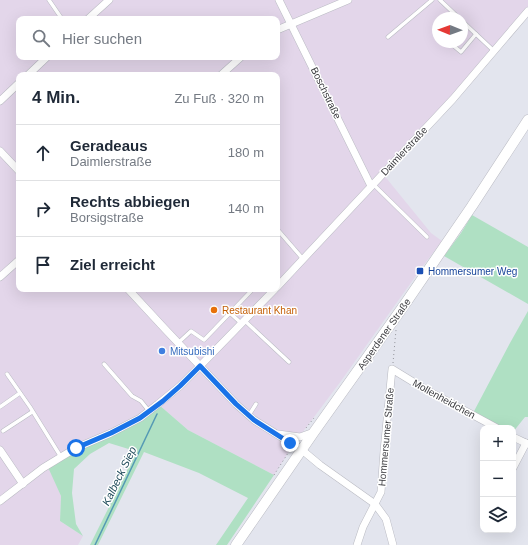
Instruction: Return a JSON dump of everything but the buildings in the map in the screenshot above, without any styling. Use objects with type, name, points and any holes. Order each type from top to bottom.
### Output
[{"type":"main road","name":"Asperdener Straße","points":[[236,545],[314,432],[410,298],[528,120]]},
{"type":"street","points":[[91,16],[109,0]]},
{"type":"street","name":"Boschstraße","points":[[279,0],[372,185]]},
{"type":"street","points":[[280,29],[348,0]]},
{"type":"street","name":"Daimlerstraße","points":[[280,283],[304,260],[453,98],[528,11]]},
{"type":"street","points":[[31,72],[45,60]]},
{"type":"street","points":[[224,72],[238,60]]},
{"type":"street","points":[[0,101],[16,86]]},
{"type":"street","points":[[1,155],[16,168]]},
{"type":"street","points":[[0,277],[16,263]]},
{"type":"street","points":[[131,292],[236,404],[249,415],[302,450],[320,465],[375,504],[386,519],[393,545]]},
{"type":"street","name":"Daimlerstraße","points":[[0,501],[43,468],[76,448],[111,433],[140,418],[180,386],[271,292]]},
{"type":"street","name":"Mollenheidchen","points":[[392,370],[422,388],[491,425]]},
{"type":"street","name":"Hommersumer Straße","points":[[357,545],[363,527],[381,492],[392,370]]},
{"type":"street","points":[[276,434],[300,437],[314,432]]},
{"type":"street","points":[[516,438],[527,444],[516,463]]},
{"type":"street","points":[[0,450],[23,484]]},
{"type":"lane","points":[[49,0],[60,16]]},
{"type":"lane","points":[[388,37],[432,0]]},
{"type":"lane","points":[[440,0],[453,12]]},
{"type":"lane","points":[[468,27],[494,51]]},
{"type":"lane","points":[[468,43],[476,34]]},
{"type":"lane","points":[[456,48],[460,52],[464,48]]},
{"type":"lane","points":[[372,185],[427,237]]},
{"type":"lane","points":[[280,232],[304,260]]},
{"type":"lane","points":[[178,343],[191,330],[204,340],[250,292]]},
{"type":"lane","points":[[230,313],[243,322],[289,362]]},
{"type":"lane","points":[[104,364],[132,396],[141,401],[149,411]]},
{"type":"lane","points":[[7,374],[61,457]]},
{"type":"lane","points":[[0,407],[20,393]]},
{"type":"lane","points":[[249,415],[256,404]]},
{"type":"lane","points":[[4,431],[32,412]]},
{"type":"path","points":[[392,370],[396,330]]},
{"type":"shaded area","points":[[0,0],[528,0],[528,11],[383,174],[431,233],[442,241],[293,445],[274,475],[188,430],[158,404],[48,465],[61,496],[60,521],[83,536],[78,545],[0,545]]},
{"type":"green space","points":[[472,215],[528,247],[528,304],[444,256]]},
{"type":"green space","points":[[528,311],[528,417],[525,417],[516,428],[516,425],[491,425],[472,415]]},
{"type":"green space","points":[[158,404],[188,430],[274,475],[227,545],[216,545],[248,498],[199,473],[144,452],[98,545],[90,545],[125,475],[135,451],[109,443],[90,454],[74,469],[72,493],[76,524],[83,536],[60,521],[61,496],[47,465],[118,429]]},
{"type":"waterway","name":"Kalbeck Siep","points":[[95,545],[157,414]]},
{"type":"place","name":"Hommersumer Weg","points":[[420,271]]},
{"type":"place","name":"Restaurant Khan","points":[[214,310]]},
{"type":"place","name":"Mitsubishi","points":[[162,351]]},
{"type":"route","points":[[76,448],[111,433],[140,418],[163,401],[200,366],[236,404],[254,420],[290,443]]}]
